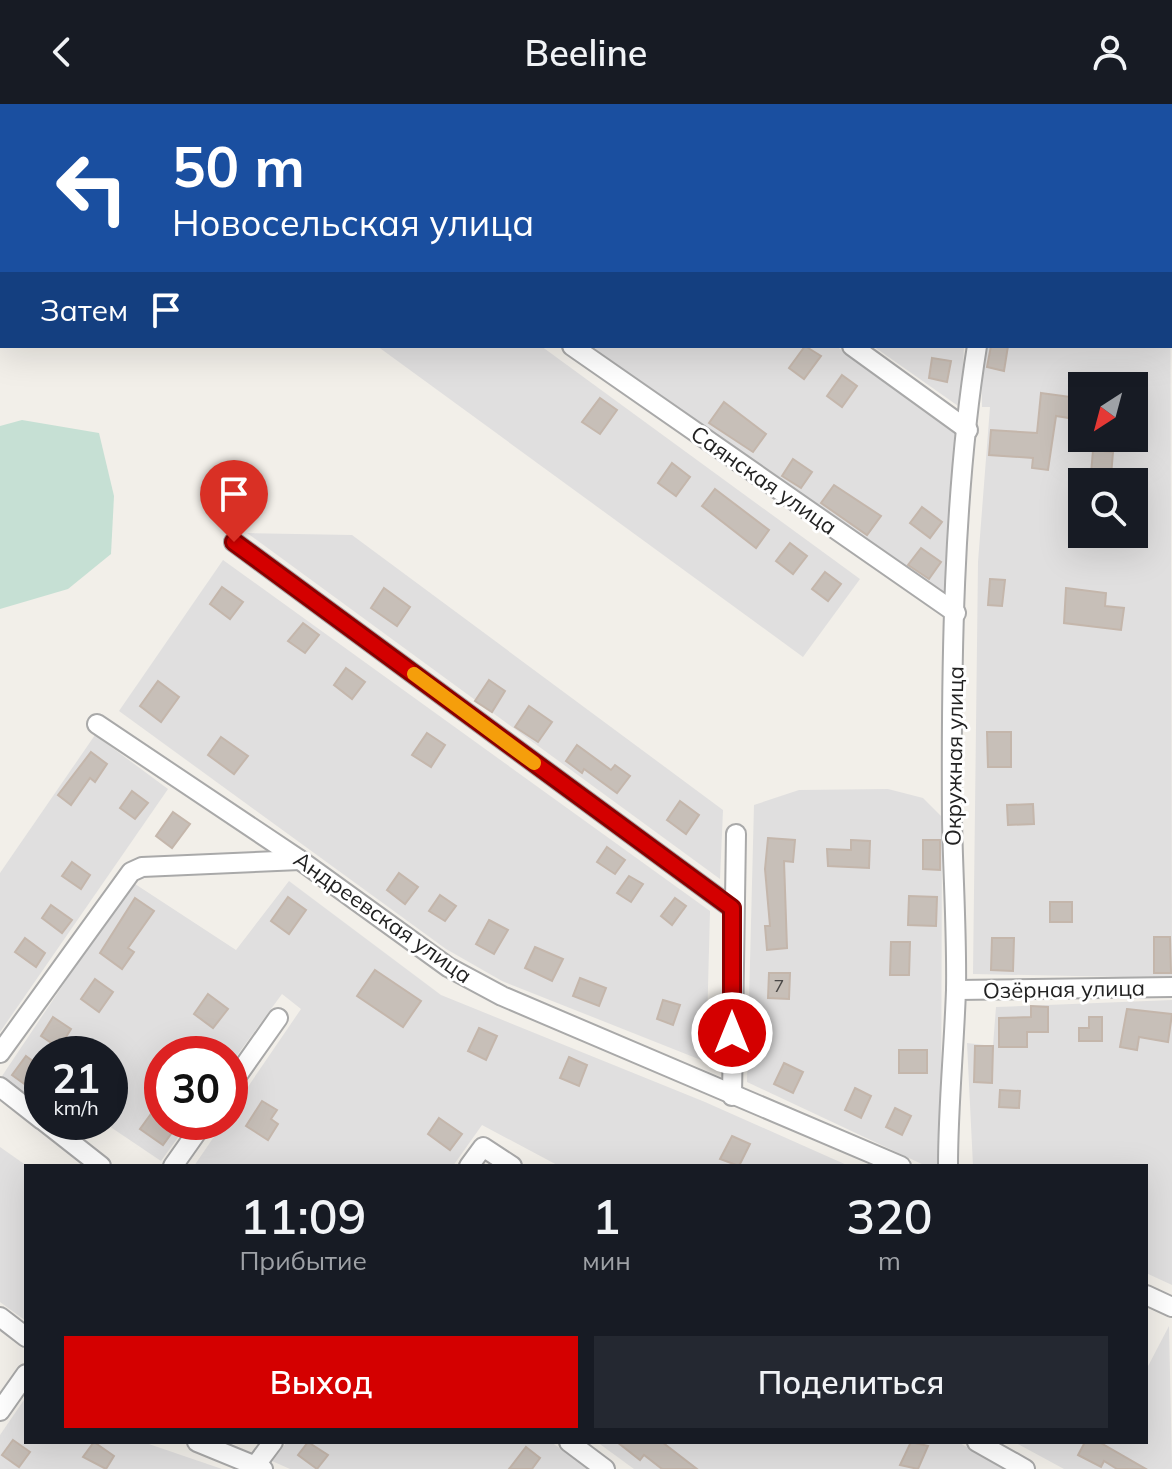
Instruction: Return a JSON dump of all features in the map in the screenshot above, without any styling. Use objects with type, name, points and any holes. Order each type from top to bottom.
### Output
[{"type":"street","name":"Саянская улица","points":[[575,348],[956,613]]},
{"type":"street","points":[[855,348],[968,430]]},
{"type":"street","name":"Окружная улица","points":[[948,1164],[948,1101],[956,990],[952,819],[956,613],[962,467],[977,348]]},
{"type":"street","points":[[234,542],[732,908]]},
{"type":"street","name":"Андреевская улица","points":[[97,724],[300,860],[461,974],[502,996],[896,1164]]},
{"type":"street","points":[[732,1096],[732,908],[736,834]]},
{"type":"street","points":[[0,1053],[131,872],[142,867],[300,860]]},
{"type":"street","name":"Озёрная улица","points":[[956,990],[1172,987]]},
{"type":"street","points":[[248,1060],[278,1018]]},
{"type":"street","points":[[0,1087],[24,1106]]},
{"type":"street","points":[[68,1140],[98,1164]]},
{"type":"street","points":[[174,1164],[191,1140]]},
{"type":"street","points":[[470,1164],[483,1147],[509,1164]]},
{"type":"street","points":[[1148,1296],[1172,1307]]},
{"type":"street","points":[[0,1317],[24,1335]]},
{"type":"street","points":[[0,1411],[24,1377]]},
{"type":"street","points":[[202,1444],[259,1467],[272,1444]]},
{"type":"street","points":[[572,1444],[605,1469]]},
{"type":"street","points":[[981,1444],[1025,1469]]},
{"type":"shaded area","points":[[380,348],[544,348],[860,579],[803,657]]},
{"type":"shaded area","points":[[579,348],[839,348],[961,436],[951,611]]},
{"type":"shaded area","points":[[876,348],[964,348],[961,408]]},
{"type":"shaded area","points":[[981,348],[1171,348],[1172,978],[973,974],[978,562],[990,407],[982,407]]},
{"type":"shaded area","points":[[247,533],[352,535],[723,810],[720,879]]},
{"type":"shaded area","points":[[223,560],[710,911],[706,1062],[502,981],[446,949],[119,711]]},
{"type":"shaded area","points":[[95,735],[168,789],[0,1032],[0,873]]},
{"type":"shaded area","points":[[888,789],[923,798],[942,817],[941,1164],[922,1164],[747,1082],[754,805],[799,790]]},
{"type":"shaded area","points":[[289,881],[441,995],[705,1102],[844,1164],[555,1164],[482,1125],[454,1164],[195,1164],[212,1140],[248,1140],[248,1087],[301,1009],[282,994],[248,1040],[248,1036],[144,1036],[144,1140],[176,1140],[161,1161],[128,1139],[128,1036],[29,1036],[132,882],[236,950]]},
{"type":"shaded area","points":[[1172,1000],[1172,1285],[1148,1274],[1148,1164],[973,1164],[967,1043],[993,1046],[996,1007]]},
{"type":"shaded area","points":[[24,1043],[24,1096],[0,1079]]},
{"type":"shaded area","points":[[0,1147],[24,1164],[24,1320],[0,1302]]},
{"type":"shaded area","points":[[1169,1326],[1172,1469],[1064,1469],[1018,1444],[1148,1444],[1148,1366]]},
{"type":"shaded area","points":[[24,1400],[24,1444],[149,1444],[222,1469],[0,1469],[0,1435]]},
{"type":"shaded area","points":[[285,1444],[554,1444],[589,1469],[290,1469],[272,1461]]},
{"type":"shaded area","points":[[600,1444],[961,1444],[1005,1469],[634,1469]]},
{"type":"green space","points":[[22,420],[99,433],[114,496],[111,554],[68,589],[0,609],[0,426]]},
{"type":"building","points":[[804,348],[821,356],[804,379],[789,368]]},
{"type":"building","points":[[991,348],[1008,348],[1004,371],[987,367]]},
{"type":"building","points":[[932,358],[951,361],[947,382],[929,378]]},
{"type":"building","points":[[842,375],[857,386],[842,407],[827,396]]},
{"type":"building","points":[[1041,393],[1068,397],[1068,418],[1056,416],[1048,470],[1032,468],[1033,458],[989,455],[991,430],[1037,433]]},
{"type":"building","points":[[600,398],[617,410],[600,434],[582,422]]},
{"type":"building","points":[[724,402],[766,434],[753,452],[709,423]]},
{"type":"building","points":[[1093,452],[1113,452],[1112,468],[1092,468]]},
{"type":"building","points":[[793,459],[812,472],[801,488],[782,476]]},
{"type":"building","points":[[672,463],[690,477],[676,496],[658,483]]},
{"type":"building","points":[[834,485],[881,516],[867,535],[821,503]]},
{"type":"building","points":[[715,489],[769,530],[756,548],[702,506]]},
{"type":"building","points":[[922,507],[942,522],[930,538],[910,523]]},
{"type":"building","points":[[790,543],[807,556],[793,574],[776,561]]},
{"type":"building","points":[[921,548],[941,562],[929,579],[908,565]]},
{"type":"building","points":[[825,572],[841,584],[828,601],[812,589]]},
{"type":"building","points":[[990,579],[1005,580],[1002,606],[988,605]]},
{"type":"building","points":[[222,587],[243,602],[230,619],[210,604]]},
{"type":"building","points":[[384,588],[410,607],[397,626],[371,608]]},
{"type":"building","points":[[1066,588],[1106,593],[1105,606],[1124,608],[1121,630],[1064,623]]},
{"type":"building","points":[[303,623],[319,635],[305,653],[288,641]]},
{"type":"building","points":[[346,668],[365,682],[352,699],[334,685]]},
{"type":"building","points":[[489,680],[505,691],[492,712],[475,701]]},
{"type":"building","points":[[158,681],[179,697],[161,722],[140,706]]},
{"type":"building","points":[[529,706],[552,722],[538,742],[515,727]]},
{"type":"building","points":[[987,732],[1011,732],[1011,767],[988,767]]},
{"type":"building","points":[[427,733],[445,745],[431,767],[412,755]]},
{"type":"building","points":[[221,737],[248,756],[234,774],[208,755]]},
{"type":"building","points":[[577,745],[611,770],[615,765],[630,776],[617,793],[584,769],[582,773],[566,761]]},
{"type":"building","points":[[91,752],[107,764],[95,782],[90,778],[71,805],[58,795]]},
{"type":"building","points":[[132,791],[148,803],[135,819],[120,808]]},
{"type":"building","points":[[680,801],[699,815],[686,834],[667,820]]},
{"type":"building","points":[[1033,804],[1034,824],[1008,825],[1007,805]]},
{"type":"building","points":[[173,812],[190,824],[172,848],[156,836]]},
{"type":"building","points":[[768,838],[795,840],[793,862],[784,861],[787,948],[767,950],[765,926],[770,926],[765,869]]},
{"type":"building","points":[[851,840],[870,841],[869,868],[828,866],[827,849],[851,850]]},
{"type":"building","points":[[923,840],[940,840],[940,870],[923,869]]},
{"type":"building","points":[[607,847],[625,860],[615,874],[597,862]]},
{"type":"building","points":[[72,862],[90,875],[81,889],[62,876]]},
{"type":"building","points":[[399,873],[418,887],[405,904],[387,890]]},
{"type":"building","points":[[629,876],[643,884],[631,902],[617,893]]},
{"type":"building","points":[[440,895],[456,906],[445,921],[429,911]]},
{"type":"building","points":[[909,896],[937,897],[936,926],[908,925]]},
{"type":"building","points":[[288,897],[306,910],[289,934],[271,921]]},
{"type":"building","points":[[135,898],[154,911],[128,948],[134,952],[122,969],[100,953]]},
{"type":"building","points":[[675,898],[686,906],[672,925],[661,916]]},
{"type":"building","points":[[1050,902],[1072,902],[1072,922],[1050,922]]},
{"type":"building","points":[[51,905],[72,920],[62,933],[42,918]]},
{"type":"building","points":[[489,920],[508,930],[494,954],[476,944]]},
{"type":"building","points":[[1154,937],[1170,937],[1171,973],[1154,973]]},
{"type":"building","points":[[25,938],[45,953],[36,967],[15,952]]},
{"type":"building","points":[[992,938],[1014,938],[1013,971],[991,970]]},
{"type":"building","points":[[891,942],[910,942],[909,975],[890,975]]},
{"type":"building","points":[[535,947],[563,959],[552,981],[525,968]]},
{"type":"building","points":[[375,970],[421,1001],[403,1027],[357,996]]},
{"type":"building","points":[[769,973],[790,973],[789,999],[768,998]]},
{"type":"building","points":[[580,978],[606,988],[599,1006],[573,996]]},
{"type":"building","points":[[95,979],[113,992],[99,1012],[81,999]]},
{"type":"building","points":[[208,994],[228,1009],[213,1028],[194,1014]]},
{"type":"building","points":[[663,1000],[680,1005],[673,1025],[657,1019]]},
{"type":"building","points":[[1031,1006],[1048,1007],[1048,1032],[1027,1032],[1027,1047],[999,1047],[999,1018],[1031,1017]]},
{"type":"building","points":[[1127,1009],[1172,1014],[1168,1042],[1139,1037],[1137,1050],[1120,1047]]},
{"type":"building","points":[[53,1017],[71,1029],[67,1036],[41,1036]]},
{"type":"building","points":[[1089,1017],[1102,1017],[1102,1041],[1079,1041],[1079,1028],[1089,1028]]},
{"type":"building","points":[[479,1028],[497,1036],[486,1060],[468,1051]]},
{"type":"building","points":[[975,1046],[993,1046],[992,1083],[974,1082]]},
{"type":"building","points":[[899,1050],[927,1050],[927,1073],[899,1073]]},
{"type":"building","points":[[569,1057],[587,1065],[579,1086],[560,1078]]},
{"type":"building","points":[[24,1059],[24,1084],[12,1075]]},
{"type":"building","points":[[784,1063],[803,1072],[793,1093],[774,1084]]},
{"type":"building","points":[[855,1088],[871,1096],[861,1118],[845,1110]]},
{"type":"building","points":[[1000,1090],[1020,1091],[1019,1108],[999,1107]]},
{"type":"building","points":[[262,1101],[277,1110],[271,1119],[278,1124],[268,1140],[248,1127]]},
{"type":"building","points":[[895,1108],[911,1116],[902,1135],[886,1127]]},
{"type":"building","points":[[439,1118],[462,1134],[450,1150],[428,1134]]},
{"type":"building","points":[[732,1136],[750,1144],[740,1164],[720,1159]]},
{"type":"building","points":[[13,1440],[30,1452],[19,1467],[2,1455]]},
{"type":"building","points":[[93,1444],[114,1456],[106,1469],[83,1457]]},
{"type":"building","points":[[306,1444],[311,1444],[328,1455],[317,1469],[298,1455]]},
{"type":"building","points":[[620,1444],[665,1444],[697,1469],[662,1469],[644,1455],[640,1460]]},
{"type":"building","points":[[910,1444],[928,1446],[918,1469],[900,1465]]},
{"type":"building","points":[[1084,1444],[1102,1444],[1146,1469],[1117,1469],[1104,1461],[1101,1467],[1078,1455]]},
{"type":"building","points":[[526,1447],[540,1458],[532,1469],[509,1469]]},
{"type":"slow traffic","points":[[414,674],[534,763]]},
{"type":"route","points":[[234,542],[732,908],[732,1033]]}]
